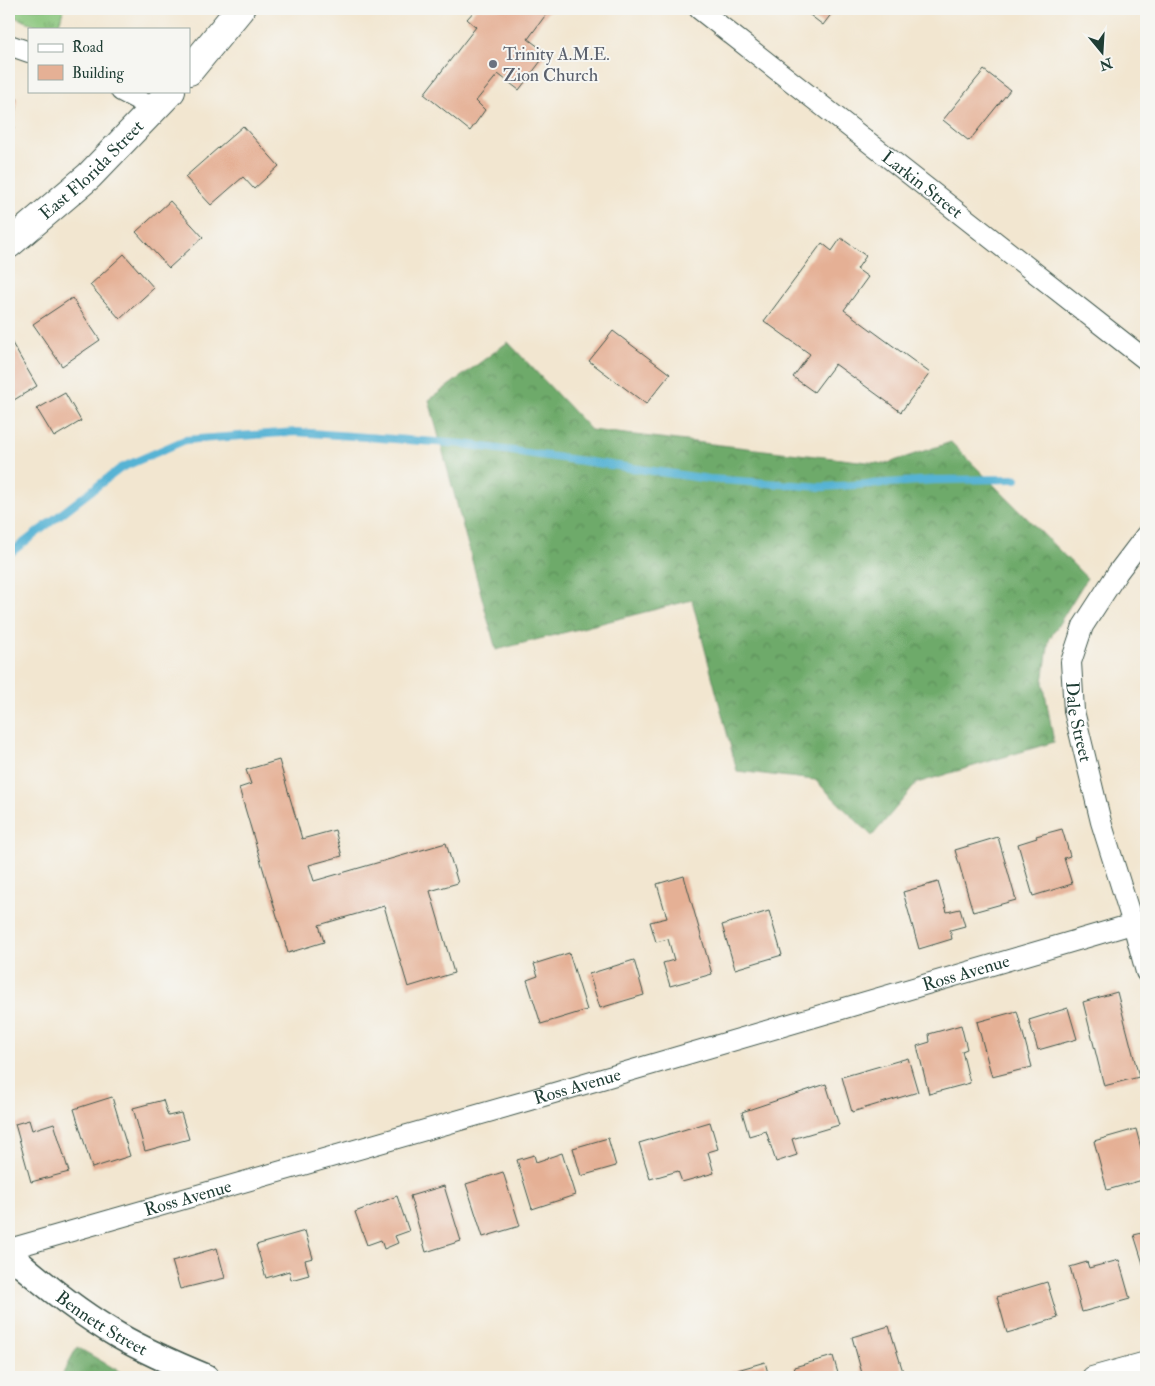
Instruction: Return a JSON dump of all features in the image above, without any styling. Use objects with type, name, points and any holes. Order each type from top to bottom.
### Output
[{"type":"main road","points":[[190,71],[240,9]]},
{"type":"main road","name":"East Florida Street","points":[[9,244],[90,176],[163,100]]},
{"type":"street","name":"Larkin Street","points":[[698,9],[1146,360]]},
{"type":"street","points":[[9,45],[28,52]]},
{"type":"street","points":[[126,92],[163,100]]},
{"type":"street","name":"Dale Street","points":[[1146,535],[1118,572],[1083,626],[1071,662],[1074,710],[1101,822],[1140,922],[1146,972]]},
{"type":"street","name":"Ross Avenue","points":[[9,1249],[1140,922]]},
{"type":"street","name":"Bennett Street","points":[[9,1254],[42,1283],[80,1311],[119,1336],[166,1360],[206,1377]]},
{"type":"street","points":[[1092,1377],[1146,1362]]},
{"type":"green space","points":[[9,9],[64,9],[57,28],[43,28],[9,15]]},
{"type":"green space","points":[[508,342],[591,430],[885,464],[951,442],[1087,578],[1049,640],[1043,682],[1054,742],[917,783],[872,836],[815,780],[737,771],[692,600],[496,650],[429,400]]},
{"type":"green space","points":[[77,1347],[129,1377],[61,1377]]},
{"type":"building","name":"Trinity A.M.E. Zion Church","points":[[476,9],[550,9],[528,39],[547,53],[519,90],[498,74],[476,101],[485,110],[470,131],[424,94],[476,27],[467,19]]},
{"type":"building","points":[[802,9],[835,9],[823,25]]},
{"type":"building","points":[[984,70],[1010,90],[969,141],[943,120]]},
{"type":"building","points":[[9,97],[17,98],[12,143],[9,143]]},
{"type":"building","points":[[243,126],[279,166],[254,189],[243,177],[211,205],[185,177]]},
{"type":"building","points":[[170,201],[203,237],[169,268],[136,232]]},
{"type":"building","points":[[841,238],[866,256],[857,269],[868,277],[844,310],[930,373],[901,412],[835,364],[814,392],[793,377],[810,354],[764,321],[822,243],[832,251]]},
{"type":"building","points":[[124,254],[154,288],[120,319],[90,285]]},
{"type":"building","points":[[72,298],[100,340],[62,366],[33,324]]},
{"type":"building","points":[[613,331],[670,374],[646,404],[589,361]]},
{"type":"building","points":[[9,338],[37,386],[9,403]]},
{"type":"building","points":[[65,393],[81,421],[54,437],[37,409]]},
{"type":"building","points":[[279,760],[302,839],[335,830],[342,856],[309,865],[314,881],[446,843],[458,883],[430,891],[454,973],[408,987],[384,906],[319,925],[324,942],[288,953],[239,788],[251,784],[246,770]]},
{"type":"building","points":[[1062,829],[1070,856],[1064,858],[1072,884],[1033,896],[1018,844],[1037,838],[1036,836]]},
{"type":"building","points":[[998,837],[1016,900],[973,912],[955,850]]},
{"type":"building","points":[[684,876],[712,974],[670,986],[663,963],[674,960],[668,939],[656,942],[650,922],[667,918],[657,884]]},
{"type":"building","points":[[938,882],[947,912],[960,909],[965,926],[950,930],[952,939],[919,949],[903,892]]},
{"type":"building","points":[[769,911],[782,955],[735,969],[722,925]]},
{"type":"building","points":[[569,953],[587,1010],[541,1024],[527,980],[538,976],[534,964]]},
{"type":"building","points":[[634,960],[644,995],[600,1008],[589,974]]},
{"type":"building","points":[[1117,992],[1139,1077],[1104,1086],[1083,1002]]},
{"type":"building","points":[[1068,1008],[1077,1039],[1038,1050],[1029,1020]]},
{"type":"building","points":[[1017,1011],[1032,1067],[992,1077],[977,1022]]},
{"type":"building","points":[[961,1025],[967,1049],[962,1051],[970,1083],[929,1094],[917,1046],[930,1042],[929,1034]]},
{"type":"building","points":[[908,1058],[918,1092],[852,1112],[842,1077]]},
{"type":"building","points":[[826,1084],[839,1125],[792,1139],[797,1155],[776,1162],[766,1131],[749,1136],[742,1112]]},
{"type":"building","points":[[112,1097],[130,1156],[92,1168],[74,1109]]},
{"type":"building","points":[[163,1100],[168,1116],[181,1113],[189,1139],[145,1151],[133,1108]]},
{"type":"building","points":[[29,1120],[32,1130],[54,1123],[69,1172],[31,1182],[15,1124]]},
{"type":"building","points":[[710,1122],[718,1149],[708,1152],[714,1173],[682,1182],[678,1171],[650,1179],[639,1143]]},
{"type":"building","points":[[1136,1129],[1146,1167],[1146,1179],[1107,1190],[1094,1141]]},
{"type":"building","points":[[608,1138],[616,1166],[581,1176],[573,1148]]},
{"type":"building","points":[[562,1153],[575,1195],[532,1209],[517,1160],[534,1155],[536,1162]]},
{"type":"building","points":[[503,1172],[520,1226],[483,1237],[466,1184]]},
{"type":"building","points":[[444,1186],[461,1241],[426,1252],[410,1196]]},
{"type":"building","points":[[397,1196],[409,1231],[395,1236],[398,1243],[384,1249],[381,1240],[367,1245],[355,1212]]},
{"type":"building","points":[[305,1231],[313,1258],[305,1260],[309,1275],[291,1280],[289,1271],[266,1278],[256,1245]]},
{"type":"building","points":[[1146,1232],[1146,1273],[1134,1235]]},
{"type":"building","points":[[217,1248],[225,1278],[180,1289],[172,1261]]},
{"type":"building","points":[[1119,1260],[1130,1299],[1082,1312],[1070,1267],[1087,1262],[1089,1268]]},
{"type":"building","points":[[1047,1282],[1058,1318],[1007,1333],[997,1297]]},
{"type":"building","points":[[889,1326],[904,1375],[897,1377],[863,1377],[852,1337]]},
{"type":"building","points":[[833,1356],[839,1377],[797,1377],[794,1367]]},
{"type":"building","points":[[765,1362],[769,1377],[728,1377],[727,1373]]},
{"type":"waterway","points":[[9,554],[121,468],[185,440],[296,432],[463,444],[709,479],[822,487],[936,480],[1016,479]]},
{"type":"place","name":"Trinity A.M.E. Zion Church","points":[[493,64]]}]
